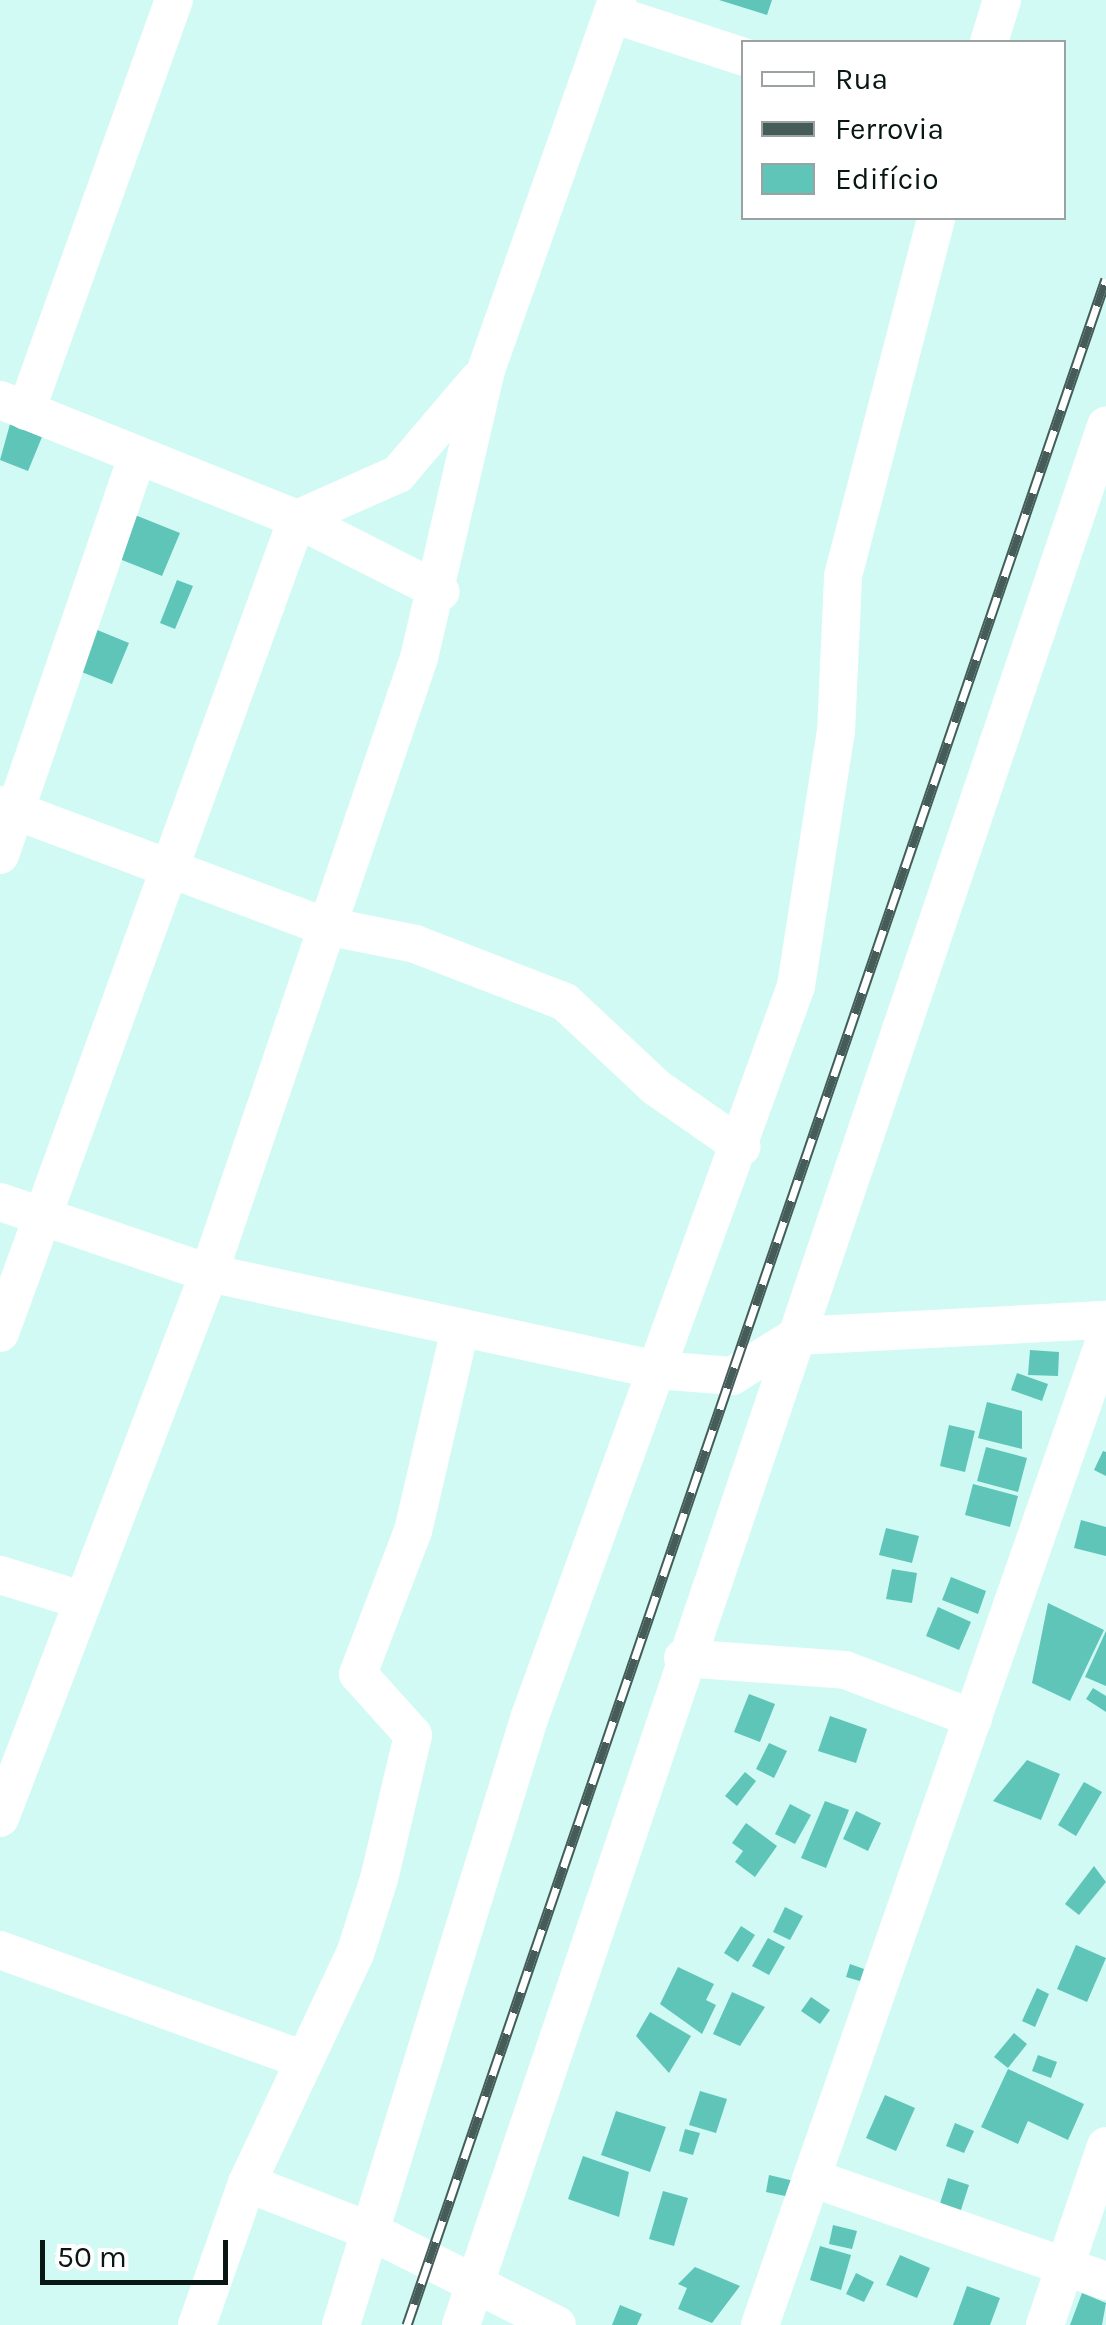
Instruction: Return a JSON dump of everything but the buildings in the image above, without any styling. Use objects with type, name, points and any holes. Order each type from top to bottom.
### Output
[{"type":"street","points":[[174,0],[13,405],[297,519],[441,592]]},
{"type":"street","points":[[989,40],[1002,0]]},
{"type":"street","points":[[0,1818],[78,1599],[209,1273],[321,926],[441,592],[486,370],[614,7],[741,56]]},
{"type":"street","points":[[341,2325],[530,1716],[742,1147],[796,986],[836,732],[843,576],[935,220]]},
{"type":"street","points":[[0,1333],[297,519],[398,474],[486,370]]},
{"type":"street","points":[[461,2325],[683,1658],[797,1336],[1106,426]]},
{"type":"street","points":[[0,855],[8,808],[137,458]]},
{"type":"street","points":[[8,808],[321,926],[415,944],[565,1002],[657,1088],[742,1147]]},
{"type":"street","points":[[0,1202],[209,1273],[459,1334],[657,1370],[732,1376],[797,1336],[1106,1320]]},
{"type":"street","points":[[197,2325],[247,2182],[301,2059],[356,1954],[412,1753],[408,1723],[360,1686],[358,1674],[413,1531],[459,1334]]},
{"type":"street","points":[[760,2325],[1106,1337]]},
{"type":"street","points":[[0,1575],[78,1599]]},
{"type":"street","points":[[683,1658],[845,1670],[973,1718]]},
{"type":"street","points":[[0,1950],[301,2059]]},
{"type":"street","points":[[1045,2325],[1106,2146]]},
{"type":"street","points":[[812,2178],[1106,2280]]},
{"type":"street","points":[[247,2182],[372,2232],[556,2325]]},
{"type":"railway","points":[[407,2325],[1106,279]]}]
